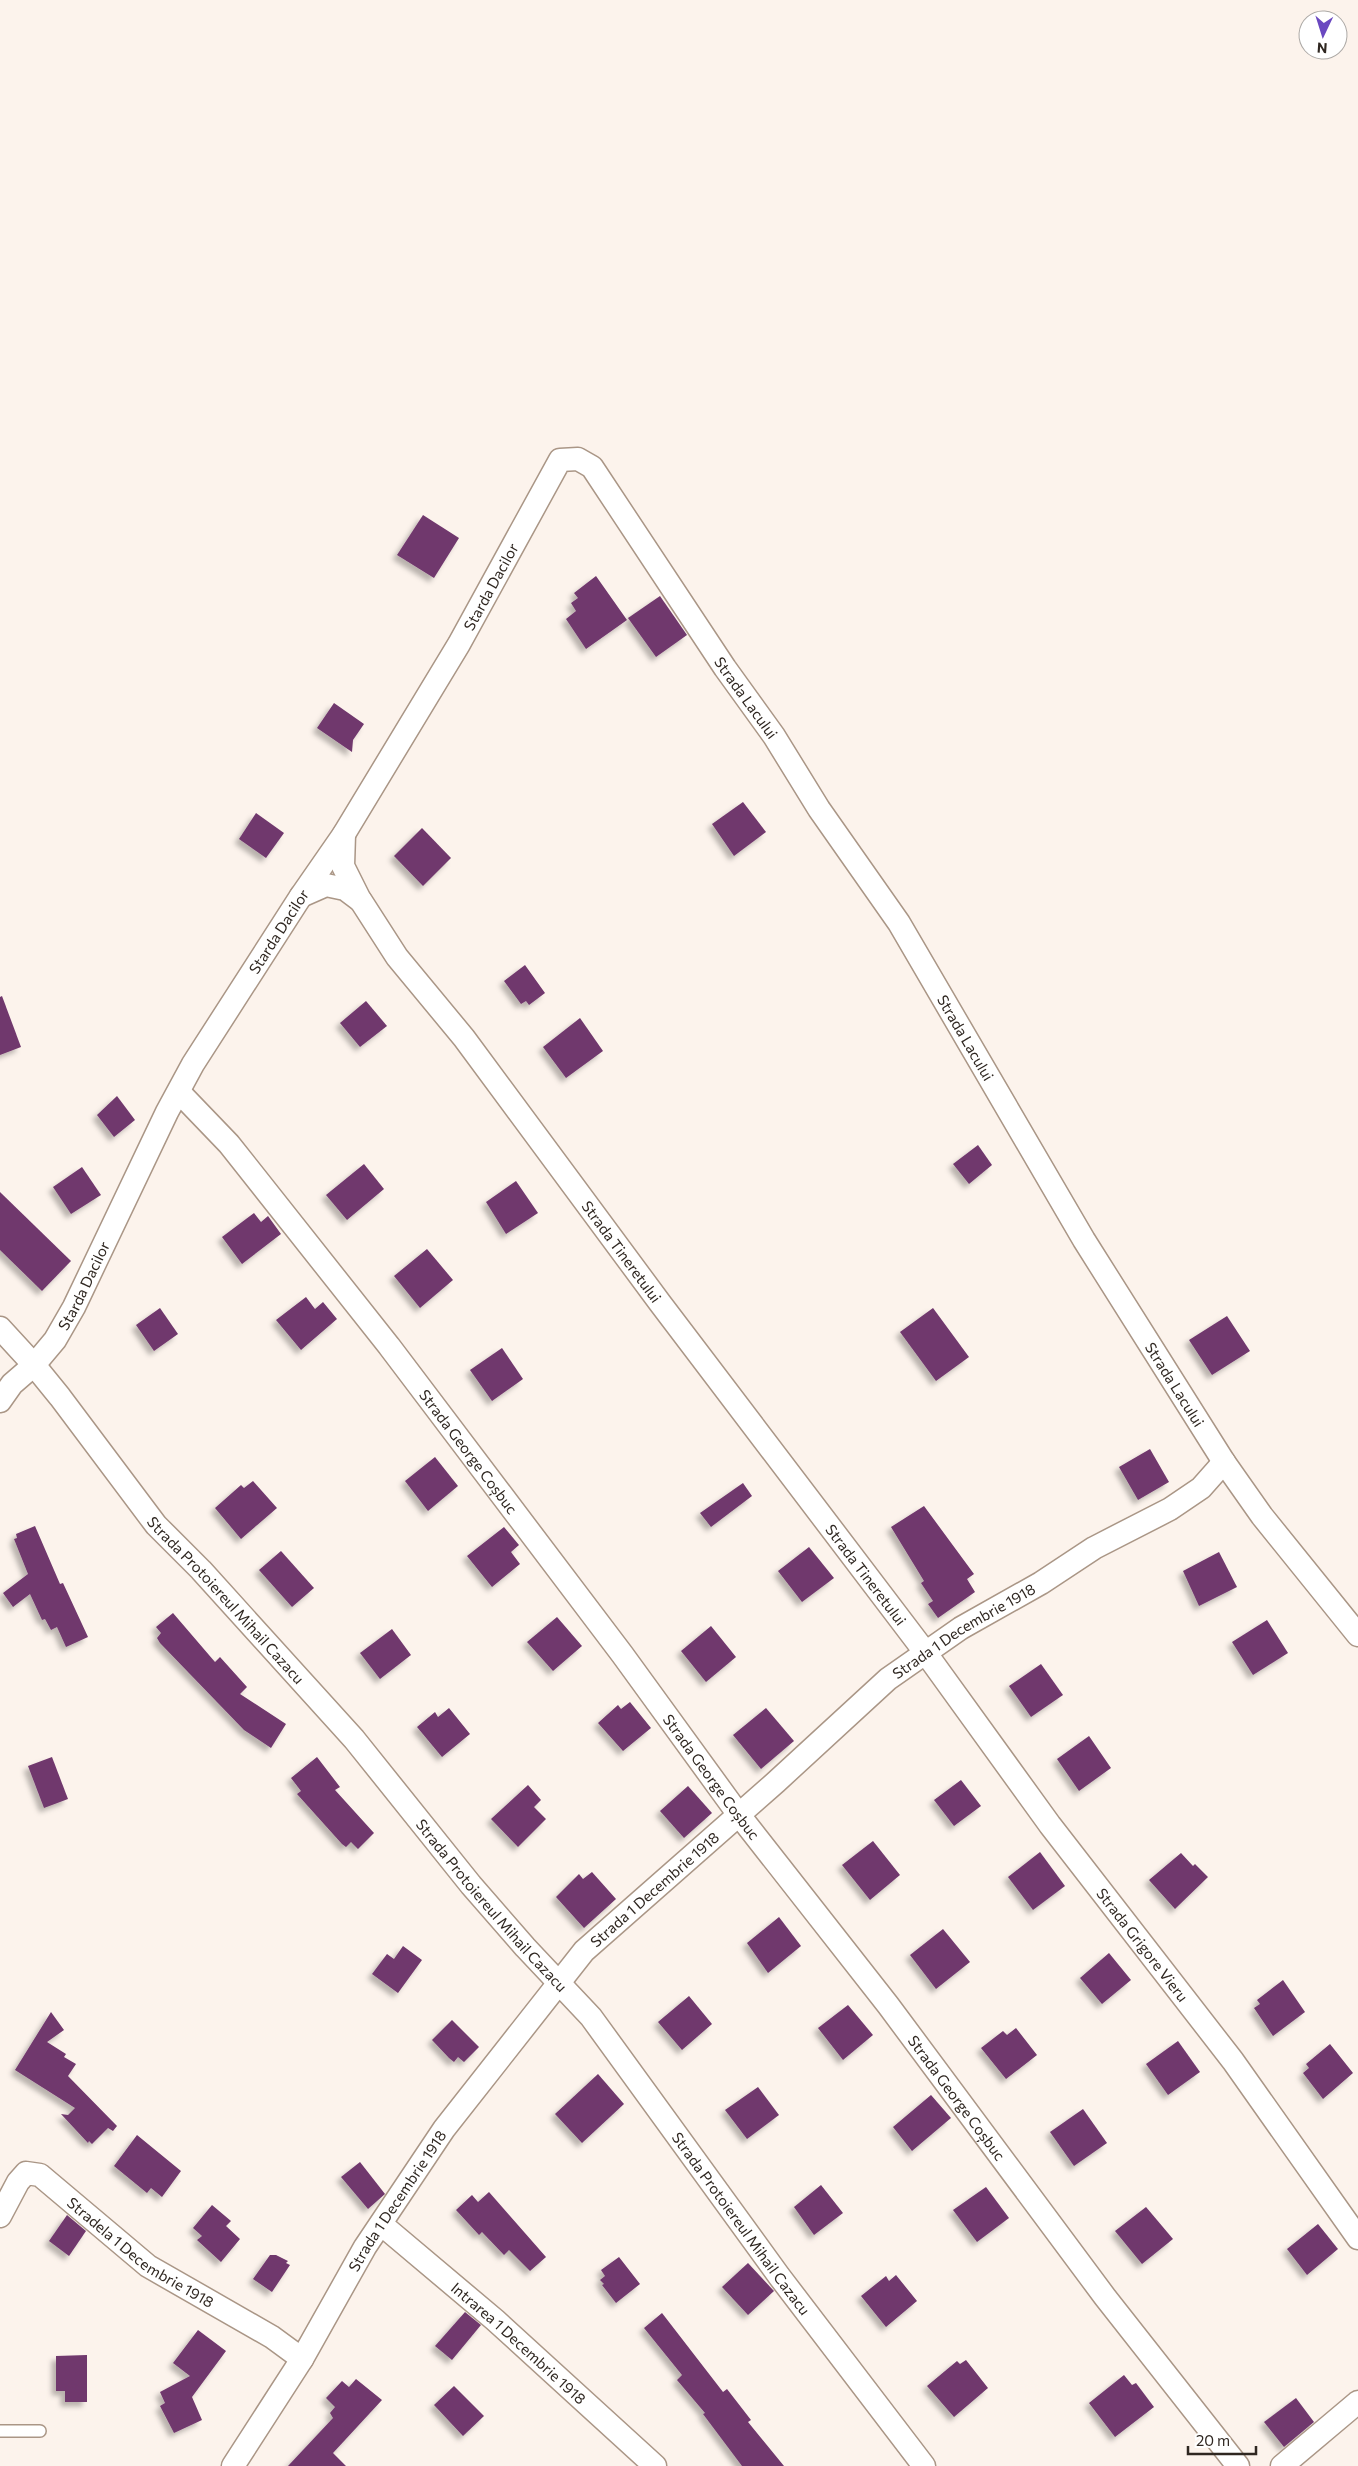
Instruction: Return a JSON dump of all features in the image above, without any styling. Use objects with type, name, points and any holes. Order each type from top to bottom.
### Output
[{"type":"street","name":"Strada Lacului","points":[[560,460],[578,459],[592,468],[725,668],[774,736],[819,809],[899,923],[1079,1232],[1224,1462],[1262,1516],[1358,1635]]},
{"type":"street","name":"Starda Dacilor","points":[[0,1401],[12,1384],[34,1364],[55,1340],[74,1308],[167,1112],[193,1064],[300,896],[344,834],[459,644],[560,460]]},
{"type":"street","points":[[344,834],[344,866],[361,901]]},
{"type":"street","name":"Strada Tineretului","points":[[300,896],[326,886],[345,889],[361,901],[397,957],[464,1038],[654,1296],[925,1652]]},
{"type":"street","name":"Strada George Coșbuc","points":[[179,1092],[229,1144],[388,1346],[622,1654],[739,1814],[888,2004],[1105,2297],[1238,2466]]},
{"type":"street","name":"Strada Protoiereul Mihail Cazacu","points":[[0,1328],[34,1364],[156,1525],[201,1570],[354,1739],[471,1885],[558,1983],[591,2017],[779,2276],[924,2466]]},
{"type":"street","name":"Strada 1 Decembrie 1918","points":[[233,2466],[302,2359],[365,2248],[444,2129],[584,1952],[888,1679],[961,1628],[1040,1583],[1094,1548],[1170,1509],[1201,1488],[1224,1462]]},
{"type":"street","name":"Strada Grigore Vieru","points":[[925,1652],[1050,1825],[1233,2061],[1358,2238]]},
{"type":"street","name":"Stradela 1 Decembrie 1918","points":[[0,2216],[18,2182],[26,2173],[40,2175],[148,2266],[272,2337],[302,2359]]},
{"type":"street","name":"Intrarea 1 Decembrie 1918","points":[[381,2224],[495,2320],[655,2466]]},
{"type":"street","points":[[1282,2466],[1358,2402]]},
{"type":"lane","points":[[0,2431],[40,2431]]},
{"type":"building","points":[[423,515],[459,538],[434,578],[397,555]]},
{"type":"building","points":[[596,576],[627,620],[586,649],[566,619],[576,611],[571,603],[578,598],[574,593]]},
{"type":"building","points":[[660,596],[687,635],[656,657],[628,618]]},
{"type":"building","points":[[334,703],[364,724],[353,740],[352,752],[317,728]]},
{"type":"building","points":[[743,802],[766,832],[734,856],[712,824]]},
{"type":"building","points":[[256,813],[284,833],[266,858],[239,839]]},
{"type":"building","points":[[422,828],[451,858],[423,886],[394,856]]},
{"type":"building","points":[[525,965],[545,993],[529,1005],[526,1001],[521,1004],[504,981]]},
{"type":"building","points":[[2,996],[21,1047],[0,1055],[0,997]]},
{"type":"building","points":[[366,1001],[387,1026],[360,1047],[340,1023]]},
{"type":"building","points":[[580,1018],[603,1051],[566,1078],[543,1047]]},
{"type":"building","points":[[117,1096],[135,1120],[114,1137],[97,1115]]},
{"type":"building","points":[[978,1145],[992,1165],[969,1184],[953,1164]]},
{"type":"building","points":[[364,1164],[384,1189],[347,1220],[326,1195]]},
{"type":"building","points":[[82,1167],[101,1195],[71,1214],[53,1187]]},
{"type":"building","points":[[516,1181],[538,1213],[506,1234],[486,1202]]},
{"type":"building","points":[[0,1192],[71,1261],[42,1291],[0,1250]]},
{"type":"building","points":[[254,1213],[261,1222],[268,1216],[281,1234],[242,1264],[222,1237]]},
{"type":"building","points":[[427,1249],[453,1280],[420,1308],[394,1276]]},
{"type":"building","points":[[306,1297],[315,1309],[323,1302],[337,1319],[301,1350],[276,1320]]},
{"type":"building","points":[[160,1308],[178,1334],[154,1351],[136,1325]]},
{"type":"building","points":[[933,1308],[969,1357],[936,1381],[900,1332]]},
{"type":"building","points":[[1227,1316],[1250,1351],[1212,1375],[1189,1340]]},
{"type":"building","points":[[502,1348],[523,1379],[492,1401],[470,1370]]},
{"type":"building","points":[[1150,1449],[1169,1482],[1138,1500],[1119,1467]]},
{"type":"building","points":[[435,1457],[458,1486],[428,1511],[405,1481]]},
{"type":"building","points":[[253,1481],[277,1508],[241,1539],[215,1508],[241,1485],[244,1488]]},
{"type":"building","points":[[743,1483],[752,1496],[711,1527],[700,1513]]},
{"type":"building","points":[[924,1506],[974,1574],[967,1579],[975,1592],[938,1618],[928,1604],[933,1601],[921,1583],[924,1581],[891,1527]]},
{"type":"building","points":[[35,1526],[60,1584],[63,1583],[88,1637],[66,1647],[57,1627],[51,1630],[45,1619],[42,1620],[30,1594],[13,1607],[3,1593],[28,1574],[14,1539],[17,1538],[16,1534]]},
{"type":"building","points":[[504,1527],[519,1545],[511,1552],[520,1564],[492,1587],[467,1556]]},
{"type":"building","points":[[809,1547],[834,1578],[802,1602],[778,1571]]},
{"type":"building","points":[[281,1551],[314,1588],[292,1607],[259,1570]]},
{"type":"building","points":[[1219,1552],[1237,1587],[1199,1606],[1183,1571]]},
{"type":"building","points":[[173,1613],[215,1662],[220,1657],[247,1687],[240,1694],[286,1724],[271,1748],[244,1730],[160,1643],[157,1638],[161,1633],[156,1627]]},
{"type":"building","points":[[557,1617],[582,1646],[553,1671],[527,1642]]},
{"type":"building","points":[[1267,1620],[1288,1653],[1253,1675],[1232,1642]]},
{"type":"building","points":[[711,1626],[736,1657],[706,1682],[681,1651]]},
{"type":"building","points":[[392,1629],[411,1655],[380,1679],[360,1653]]},
{"type":"building","points":[[1041,1664],[1063,1695],[1031,1717],[1009,1686]]},
{"type":"building","points":[[630,1702],[651,1728],[623,1751],[598,1723],[618,1705],[621,1709]]},
{"type":"building","points":[[449,1708],[470,1734],[442,1757],[417,1727],[435,1712],[438,1717]]},
{"type":"building","points":[[766,1708],[794,1741],[761,1769],[733,1735]]},
{"type":"building","points":[[1089,1736],[1111,1768],[1079,1791],[1057,1759]]},
{"type":"building","points":[[52,1757],[68,1799],[44,1808],[28,1766]]},
{"type":"building","points":[[317,1757],[340,1787],[335,1790],[374,1833],[358,1849],[351,1842],[346,1847],[342,1844],[297,1794],[301,1791],[291,1778]]},
{"type":"building","points":[[961,1780],[981,1806],[954,1826],[934,1800]]},
{"type":"building","points":[[528,1785],[541,1800],[534,1807],[546,1819],[518,1847],[491,1819]]},
{"type":"building","points":[[688,1786],[712,1813],[684,1838],[660,1811]]},
{"type":"building","points":[[873,1841],[900,1875],[870,1900],[842,1865]]},
{"type":"building","points":[[1040,1852],[1065,1886],[1033,1910],[1008,1877]]},
{"type":"building","points":[[1181,1853],[1193,1866],[1195,1864],[1208,1877],[1175,1909],[1149,1880]]},
{"type":"building","points":[[592,1872],[616,1899],[584,1928],[556,1897],[579,1874],[583,1879]]},
{"type":"building","points":[[779,1917],[801,1946],[768,1973],[747,1943]]},
{"type":"building","points":[[943,1929],[970,1962],[936,1989],[910,1955]]},
{"type":"building","points":[[403,1946],[422,1960],[398,1993],[372,1974],[387,1954],[394,1959]]},
{"type":"building","points":[[1109,1953],[1131,1980],[1102,2004],[1080,1978]]},
{"type":"building","points":[[1283,1980],[1305,2012],[1273,2036],[1254,2008],[1260,2004],[1257,2000]]},
{"type":"building","points":[[689,1996],[712,2024],[682,2050],[658,2022]]},
{"type":"building","points":[[848,2005],[873,2035],[843,2060],[818,2028]]},
{"type":"building","points":[[51,2012],[64,2030],[47,2042],[66,2054],[64,2057],[76,2064],[68,2076],[117,2126],[113,2131],[108,2128],[92,2144],[89,2141],[88,2143],[61,2114],[68,2115],[75,2108],[15,2070]]},
{"type":"building","points":[[452,2020],[479,2047],[464,2062],[458,2057],[454,2062],[432,2040]]},
{"type":"building","points":[[1016,2028],[1037,2055],[1006,2079],[981,2048],[1003,2031],[1007,2035]]},
{"type":"building","points":[[1178,2041],[1200,2072],[1168,2095],[1146,2064]]},
{"type":"building","points":[[1330,2044],[1353,2073],[1323,2099],[1303,2073],[1309,2068],[1306,2064]]},
{"type":"building","points":[[598,2074],[624,2104],[582,2143],[555,2114]]},
{"type":"building","points":[[758,2087],[779,2115],[747,2139],[725,2110]]},
{"type":"building","points":[[931,2095],[951,2118],[912,2151],[893,2127]]},
{"type":"building","points":[[1083,2109],[1107,2143],[1074,2166],[1050,2132]]},
{"type":"building","points":[[137,2135],[181,2171],[162,2197],[151,2188],[147,2193],[114,2166]]},
{"type":"building","points":[[360,2162],[385,2194],[368,2209],[341,2177]]},
{"type":"building","points":[[821,2185],[843,2213],[814,2235],[794,2207]]},
{"type":"building","points":[[986,2187],[1009,2218],[977,2242],[953,2210]]},
{"type":"building","points":[[489,2192],[546,2257],[530,2271],[509,2250],[504,2255],[482,2232],[479,2235],[456,2210],[472,2195],[478,2202]]},
{"type":"building","points":[[212,2205],[231,2221],[226,2226],[240,2239],[221,2262],[197,2240],[202,2236],[193,2228]]},
{"type":"building","points":[[1146,2207],[1173,2239],[1142,2264],[1115,2231]]},
{"type":"building","points":[[67,2215],[86,2231],[69,2256],[49,2241]]},
{"type":"building","points":[[1318,2224],[1338,2249],[1307,2275],[1287,2249]]},
{"type":"building","points":[[270,2255],[276,2255],[288,2261],[286,2263],[290,2265],[272,2292],[253,2279]]},
{"type":"building","points":[[619,2257],[640,2284],[616,2303],[600,2280],[605,2276],[601,2270]]},
{"type":"building","points":[[748,2263],[774,2291],[748,2315],[722,2287]]},
{"type":"building","points":[[896,2275],[917,2301],[886,2327],[861,2296],[886,2276],[889,2281]]},
{"type":"building","points":[[465,2312],[481,2325],[452,2360],[435,2346]]},
{"type":"building","points":[[662,2313],[723,2392],[727,2389],[751,2420],[748,2422],[784,2466],[742,2466],[703,2414],[705,2413],[677,2380],[682,2375],[644,2328]]},
{"type":"building","points":[[198,2330],[226,2351],[192,2397],[202,2420],[174,2433],[160,2406],[165,2403],[160,2392],[190,2376],[173,2363]]},
{"type":"building","points":[[87,2355],[87,2402],[65,2402],[65,2391],[56,2391],[56,2356]]},
{"type":"building","points":[[966,2360],[988,2388],[954,2417],[927,2386],[957,2361],[960,2364]]},
{"type":"building","points":[[1124,2375],[1132,2385],[1136,2383],[1154,2407],[1115,2437],[1089,2403]]},
{"type":"building","points":[[356,2379],[382,2400],[333,2453],[346,2466],[288,2466],[333,2418],[330,2413],[335,2407],[326,2398],[342,2381],[349,2387]]},
{"type":"building","points":[[454,2386],[484,2416],[463,2436],[434,2405]]},
{"type":"building","points":[[1296,2398],[1314,2422],[1284,2447],[1264,2422]]}]
